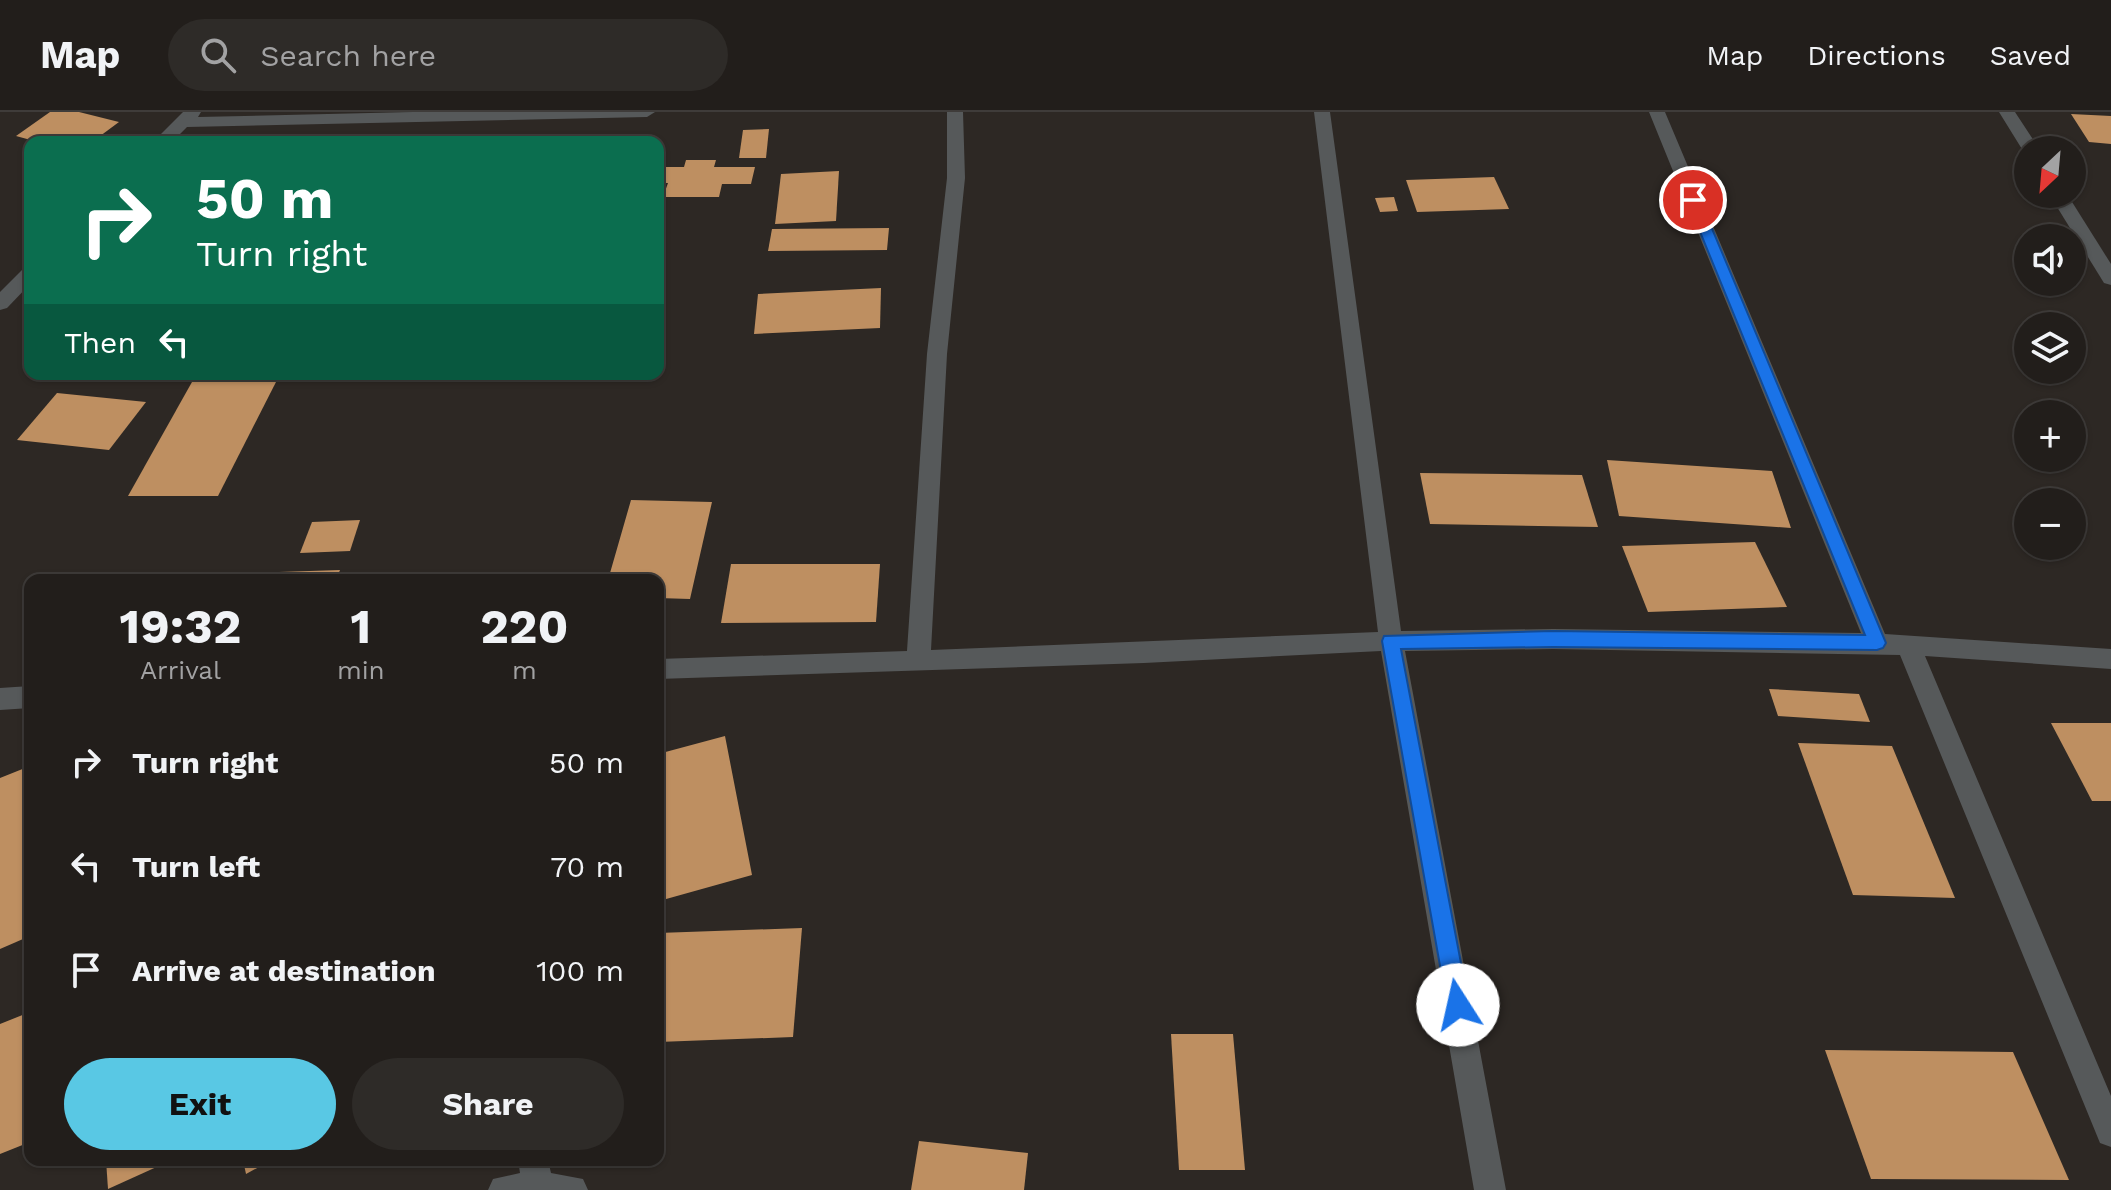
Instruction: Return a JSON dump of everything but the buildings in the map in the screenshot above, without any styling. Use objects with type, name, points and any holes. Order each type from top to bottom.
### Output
[{"type":"street","points":[[168,136],[188,117],[647,112]]},
{"type":"street","points":[[918,660],[937,354],[956,178],[955,112]]},
{"type":"street","points":[[1322,112],[1339,211],[1357,394],[1391,641],[1490,1190]]},
{"type":"street","points":[[1657,112],[1877,643]]},
{"type":"street","points":[[2007,112],[2022,136]]},
{"type":"street","points":[[2067,208],[2111,279]]},
{"type":"street","points":[[0,303],[24,279]]},
{"type":"street","points":[[664,669],[1391,641],[1553,639],[1877,643],[2111,659]]},
{"type":"street","points":[[1908,645],[2111,1132]]},
{"type":"street","points":[[0,699],[24,697]]},
{"type":"street","points":[[504,1190],[536,1173],[572,1190]]},
{"type":"route","points":[[1458,1005],[1391,641],[1553,639],[1877,643],[1693,200]]}]
